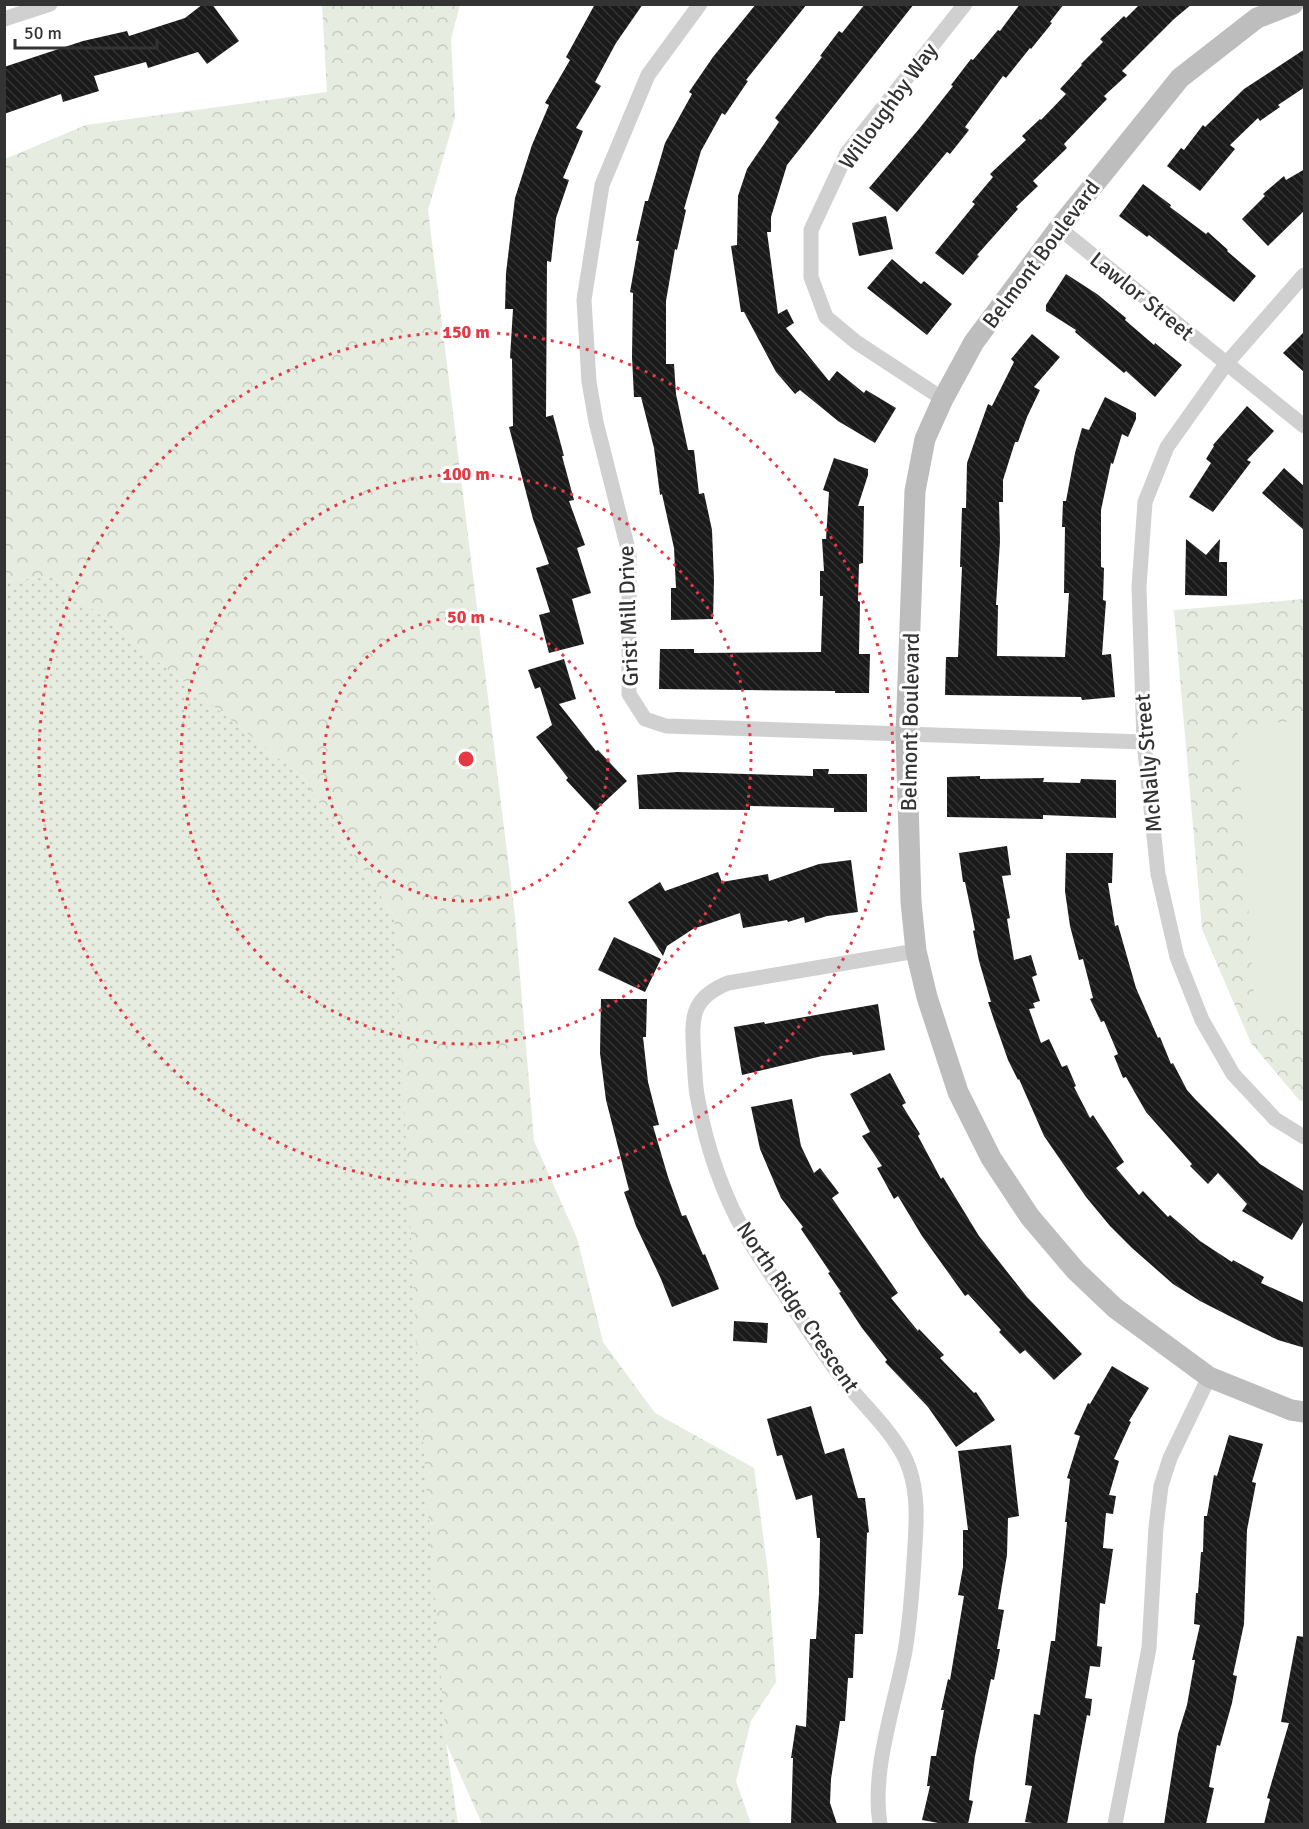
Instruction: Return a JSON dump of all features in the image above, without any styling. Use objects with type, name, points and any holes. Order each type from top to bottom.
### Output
[{"type":"street","points":[[4,19],[50,4]]},
{"type":"street","name":"Grist Mill Drive","points":[[700,4],[648,75],[602,185],[584,300],[589,382],[596,422],[629,553],[629,694],[645,719],[666,726],[1144,742]]},
{"type":"street","name":"Willoughby Way","points":[[943,399],[856,342],[826,317],[811,277],[811,230],[847,153],[965,4]]},
{"type":"street","name":"Belmont Boulevard","points":[[1293,4],[1257,18],[1180,78],[1059,228],[975,342],[943,399],[925,439],[915,491],[906,734],[911,902],[916,951],[927,997],[958,1092],[991,1158],[1030,1217],[1077,1271],[1115,1308],[1209,1377],[1291,1410],[1305,1412]]},
{"type":"street","name":"Lawlor Street","points":[[1059,228],[1305,426]]},
{"type":"street","points":[[1226,364],[1305,275]]},
{"type":"street","name":"McNally Street","points":[[1226,364],[1167,447],[1145,502],[1138,587],[1144,742],[1158,874],[1178,957],[1202,1020],[1233,1074],[1275,1119],[1305,1137]]},
{"type":"street","name":"North Ridge Crescent","points":[[880,1824],[878,1789],[905,1652],[910,1610],[916,1525],[914,1485],[910,1468],[898,1445],[816,1343],[746,1235],[735,1213],[717,1169],[701,1116],[697,1097],[692,1021],[699,1002],[707,994],[728,983],[916,951]]},
{"type":"street","points":[[1115,1824],[1149,1648],[1156,1527],[1161,1486],[1170,1458],[1209,1377]]},
{"type":"green space","points":[[322,5],[460,5],[451,39],[455,117],[428,210],[515,917],[534,1141],[577,1238],[603,1342],[655,1413],[754,1468],[768,1572],[776,1682],[751,1721],[736,1781],[751,1824],[482,1824],[446,1743],[419,1389],[394,916],[303,778],[53,577],[5,581],[5,159],[86,125],[327,92]]},
{"type":"green space","points":[[53,577],[303,778],[394,916],[446,1742],[458,1824],[5,1824],[4,581]]},
{"type":"green space","points":[[1304,599],[1304,1102],[1299,1100],[1251,1043],[1202,929],[1174,610]]},
{"type":"green space","points":[[1304,721],[1304,1011],[1255,1014],[1237,725]]},
{"type":"building","points":[[203,4],[212,4],[239,41],[207,64],[198,52],[148,68],[146,62],[94,76],[99,91],[63,102],[61,94],[4,114],[4,67],[83,41],[127,31],[129,36],[185,18]]},
{"type":"building","points":[[595,4],[643,4],[616,43],[595,82],[601,86],[576,128],[583,131],[563,178],[569,180],[556,218],[551,262],[547,261],[546,417],[553,415],[564,456],[562,456],[574,500],[569,501],[585,545],[577,548],[591,593],[572,599],[584,644],[549,653],[539,615],[550,612],[536,568],[549,564],[533,519],[509,427],[513,426],[512,359],[510,358],[513,309],[505,309],[506,273],[515,198],[532,145],[549,105],[545,103],[570,60],[566,57]]},
{"type":"building","points":[[756,4],[807,4],[746,80],[748,81],[725,115],[722,113],[701,151],[684,209],[686,210],[677,250],[675,249],[666,301],[666,364],[674,364],[676,394],[688,450],[694,450],[699,494],[704,493],[712,530],[714,580],[713,619],[671,620],[671,588],[676,588],[674,548],[662,494],[660,495],[654,448],[641,397],[634,397],[633,293],[630,292],[639,241],[636,241],[645,201],[648,201],[665,143],[692,94],[689,92],[713,57]]},
{"type":"building","points":[[865,4],[914,4],[787,165],[771,217],[771,232],[767,232],[778,314],[787,309],[794,323],[786,328],[829,381],[837,371],[864,393],[866,390],[896,408],[875,443],[838,421],[800,390],[795,394],[776,372],[744,312],[741,312],[731,246],[737,245],[738,196],[747,169],[779,122],[775,118],[839,31],[842,33]]},
{"type":"building","points":[[1020,4],[1064,4],[1031,49],[1006,78],[1003,76],[965,127],[969,130],[950,154],[947,152],[897,212],[869,188],[953,86],[951,85],[971,59],[973,60],[998,30],[1000,31]]},
{"type":"building","points":[[1140,4],[1192,4],[1122,71],[1127,75],[1104,96],[1107,99],[1064,144],[1067,148],[1033,181],[1038,186],[1016,207],[1018,209],[977,255],[979,256],[963,275],[935,253],[975,204],[972,202],[993,177],[990,174],[1026,140],[1022,136],[1066,94],[1060,89],[1103,42],[1100,39]]},
{"type":"building","points":[[1305,49],[1305,87],[1278,105],[1280,107],[1260,121],[1258,118],[1230,145],[1235,149],[1200,191],[1167,166],[1181,148],[1184,150],[1203,125],[1205,127],[1244,89]]},
{"type":"building","points":[[1305,169],[1305,210],[1268,246],[1242,219],[1265,196],[1263,194],[1284,176],[1286,180]]},
{"type":"building","points":[[1143,184],[1206,234],[1208,232],[1256,276],[1234,302],[1149,235],[1147,237],[1119,216]]},
{"type":"building","points":[[886,216],[893,249],[859,256],[852,223]]},
{"type":"building","points":[[892,259],[921,284],[924,281],[952,304],[927,335],[867,288]]},
{"type":"building","points":[[1066,274],[1097,294],[1154,345],[1155,343],[1182,365],[1155,397],[1126,371],[1124,373],[1075,332],[1076,330],[1046,311],[1046,305]]},
{"type":"building","points":[[1305,331],[1305,373],[1283,353]]},
{"type":"building","points":[[1032,334],[1060,357],[1034,387],[1040,390],[1018,442],[1015,442],[1003,480],[1003,502],[999,502],[997,656],[1065,657],[1069,593],[1064,593],[1063,501],[1066,501],[1082,428],[1089,430],[1105,397],[1136,413],[1136,419],[1128,437],[1122,434],[1113,464],[1111,463],[1101,510],[1101,567],[1104,568],[1103,600],[1106,601],[1102,655],[1111,654],[1115,697],[1082,700],[1081,697],[945,695],[946,657],[958,657],[962,508],[966,508],[967,463],[988,404],[992,406],[1014,362],[1011,359]]},
{"type":"building","points":[[1247,406],[1274,431],[1247,460],[1251,462],[1213,512],[1189,497],[1211,463],[1206,459],[1213,445]]},
{"type":"building","points":[[834,458],[868,469],[858,506],[864,506],[863,563],[859,564],[858,601],[860,602],[859,654],[870,654],[869,693],[659,689],[660,649],[694,649],[694,653],[821,652],[823,596],[820,596],[820,571],[824,571],[822,539],[826,539],[829,492],[823,490]]},
{"type":"building","points":[[1284,468],[1305,487],[1305,531],[1262,493]]},
{"type":"building","points":[[1186,539],[1206,555],[1220,539],[1219,562],[1227,562],[1227,596],[1185,595]]},
{"type":"building","points":[[564,659],[576,699],[559,704],[596,751],[598,750],[627,781],[595,811],[566,780],[568,778],[536,737],[552,725],[540,687],[535,689],[528,670]]},
{"type":"building","points":[[813,769],[829,769],[828,774],[867,774],[867,812],[834,812],[834,808],[750,806],[750,810],[639,809],[637,775],[677,772],[813,776]]},
{"type":"building","points":[[980,776],[980,779],[1044,778],[1043,782],[1080,783],[1081,779],[1116,780],[1116,818],[1043,815],[1043,819],[947,817],[947,777]]},
{"type":"building","points":[[1007,846],[1011,875],[1002,876],[1010,918],[1007,919],[1014,960],[1031,955],[1037,975],[1032,977],[1040,1001],[1033,1003],[1035,1008],[1029,1009],[1041,1043],[1049,1039],[1062,1067],[1067,1065],[1076,1086],[1074,1087],[1090,1118],[1093,1115],[1124,1162],[1116,1168],[1139,1195],[1143,1191],[1168,1217],[1170,1215],[1200,1241],[1232,1262],[1233,1260],[1264,1277],[1261,1283],[1305,1303],[1305,1348],[1278,1340],[1251,1327],[1200,1301],[1173,1284],[1110,1226],[1086,1197],[1044,1136],[1019,1079],[1008,1060],[988,1002],[991,1002],[979,961],[959,853]]},
{"type":"building","points":[[1066,853],[1113,853],[1112,883],[1108,883],[1115,926],[1118,925],[1136,988],[1158,1038],[1160,1037],[1171,1064],[1173,1063],[1187,1090],[1195,1099],[1260,1164],[1305,1192],[1305,1219],[1292,1240],[1242,1211],[1247,1204],[1218,1173],[1208,1184],[1190,1166],[1192,1164],[1146,1112],[1126,1077],[1123,1078],[1114,1056],[1118,1054],[1104,1021],[1101,1022],[1090,999],[1093,998],[1083,959],[1079,960],[1070,926],[1065,891]]},
{"type":"building","points":[[851,860],[858,912],[827,916],[805,923],[804,917],[788,922],[787,920],[743,928],[740,913],[693,929],[667,946],[663,956],[628,902],[660,882],[665,891],[718,872],[722,882],[768,874],[769,881],[819,864]]},
{"type":"building","points":[[614,937],[661,959],[645,992],[598,970]]},
{"type":"building","points":[[601,999],[647,999],[646,1037],[643,1037],[648,1082],[659,1125],[653,1126],[682,1216],[686,1215],[719,1289],[672,1307],[636,1226],[624,1192],[629,1190],[606,1100],[600,1053]]},
{"type":"building","points":[[878,1004],[885,1050],[853,1055],[852,1052],[822,1056],[742,1075],[734,1027],[764,1022],[765,1024]]},
{"type":"building","points":[[890,1073],[906,1103],[902,1105],[920,1134],[918,1136],[941,1179],[943,1177],[979,1236],[1027,1297],[1082,1354],[1054,1380],[1025,1350],[1020,1354],[968,1294],[965,1296],[922,1236],[898,1196],[894,1199],[877,1168],[882,1166],[862,1136],[870,1132],[850,1094]]},
{"type":"building","points":[[792,1099],[801,1146],[814,1173],[820,1168],[839,1193],[832,1198],[898,1293],[891,1298],[918,1331],[919,1329],[944,1355],[940,1358],[974,1393],[976,1392],[995,1420],[956,1447],[928,1407],[885,1362],[887,1360],[839,1293],[841,1292],[828,1273],[830,1272],[801,1229],[803,1227],[781,1198],[760,1149],[751,1107]]},
{"type":"building","points":[[734,1321],[768,1323],[767,1343],[733,1341]]},
{"type":"building","points":[[1112,1366],[1149,1388],[1129,1421],[1131,1422],[1114,1459],[1119,1461],[1109,1495],[1116,1496],[1113,1514],[1106,1513],[1103,1548],[1113,1549],[1105,1604],[1100,1603],[1097,1646],[1102,1647],[1100,1667],[1090,1666],[1085,1698],[1092,1699],[1090,1716],[1087,1715],[1067,1824],[1025,1822],[1032,1786],[1025,1785],[1034,1714],[1040,1715],[1051,1641],[1055,1641],[1067,1522],[1065,1522],[1070,1479],[1067,1478],[1080,1436],[1074,1434],[1088,1403],[1090,1404]]},
{"type":"building","points":[[811,1406],[825,1454],[844,1448],[858,1498],[865,1498],[869,1532],[867,1533],[863,1634],[855,1634],[853,1678],[848,1678],[845,1721],[840,1721],[831,1779],[830,1803],[837,1824],[791,1824],[793,1758],[791,1758],[796,1725],[806,1727],[810,1639],[816,1639],[820,1538],[817,1538],[812,1495],[796,1500],[782,1455],[777,1456],[767,1419]]},
{"type":"building","points":[[1229,1435],[1263,1444],[1252,1482],[1256,1483],[1247,1530],[1244,1624],[1233,1675],[1237,1676],[1220,1746],[1217,1745],[1209,1787],[1214,1788],[1206,1824],[1164,1824],[1178,1734],[1187,1705],[1195,1660],[1192,1660],[1200,1625],[1194,1624],[1201,1552],[1203,1552],[1204,1516],[1207,1516],[1214,1475],[1217,1476]]},
{"type":"building","points":[[1011,1445],[1019,1516],[1008,1518],[1007,1555],[998,1609],[1004,1610],[997,1649],[1000,1649],[994,1680],[991,1679],[975,1756],[969,1800],[973,1801],[968,1824],[944,1824],[922,1820],[930,1786],[927,1786],[931,1756],[936,1756],[944,1710],[941,1710],[948,1679],[950,1680],[964,1596],[958,1595],[963,1567],[963,1530],[968,1530],[958,1451]]},
{"type":"building","points":[[1297,1636],[1305,1637],[1305,1824],[1264,1824],[1270,1799],[1267,1798],[1289,1723],[1281,1722]]}]
